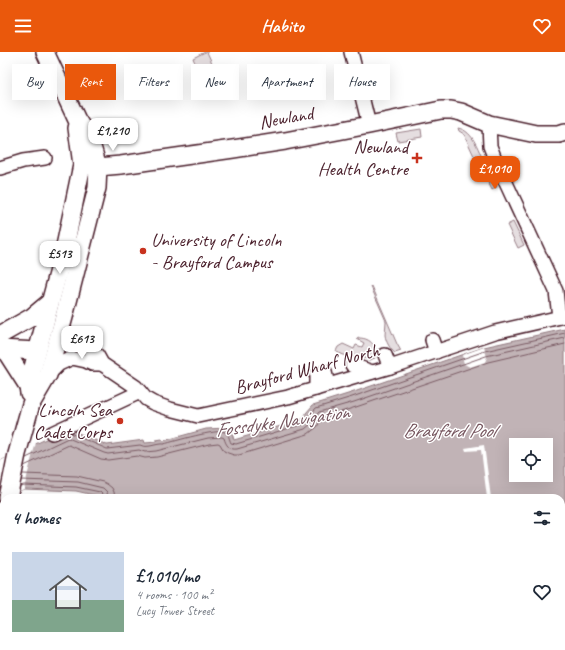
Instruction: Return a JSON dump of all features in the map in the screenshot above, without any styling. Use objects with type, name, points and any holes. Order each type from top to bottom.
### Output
[{"type":"main road","points":[[9,494],[17,454],[31,404],[48,374],[78,265],[97,188],[78,135],[77,120],[46,52]]},
{"type":"main road","name":"Newland","points":[[90,166],[121,166],[135,162],[233,149],[370,125],[441,110],[461,112],[489,124],[536,134],[559,134],[565,132]]},
{"type":"main road","points":[[28,386],[64,251],[90,166]]},
{"type":"main road","points":[[1,342],[50,302]]},
{"type":"main road","points":[[1,342],[28,333],[58,337]]},
{"type":"main road","points":[[1,342],[22,350],[37,351],[58,337]]},
{"type":"main road","points":[[1,342],[28,386],[31,404]]},
{"type":"street","points":[[351,52],[370,125]]},
{"type":"street","points":[[489,124],[490,146],[492,152],[556,291],[562,316]]},
{"type":"street","points":[[0,168],[23,161],[45,158]]},
{"type":"street","name":"Brayford Wharf North","points":[[58,337],[78,341],[97,356],[102,364],[136,387],[146,399],[153,403],[198,416],[288,397],[372,372],[388,361],[434,346],[456,344],[495,332],[562,316]]},
{"type":"street","points":[[48,374],[59,364],[72,358],[92,364],[102,364]]},
{"type":"street","points":[[352,364],[372,372]]},
{"type":"street","points":[[320,373],[322,387]]},
{"type":"street","points":[[52,433],[140,392]]},
{"type":"shaded area","points":[[207,52],[212,64],[196,64],[193,58]]},
{"type":"shaded area","points":[[458,128],[464,130],[472,138],[485,165],[479,167],[464,134],[459,131]]},
{"type":"shaded area","points":[[421,129],[422,137],[398,141],[396,133]]},
{"type":"shaded area","points":[[489,172],[497,187],[492,190],[484,174]]},
{"type":"shaded area","points":[[513,222],[524,245],[518,248],[507,225]]},
{"type":"shaded area","points":[[372,286],[401,351],[395,353],[387,343],[385,335],[386,321],[371,287]]},
{"type":"shaded area","points":[[359,338],[370,341],[373,344],[376,354],[375,358],[369,360],[364,358],[355,360],[336,351],[338,347],[343,344],[354,349],[356,345],[362,347],[364,343],[357,339]]},
{"type":"water","name":"Brayford Pool","points":[[565,329],[565,494],[89,494],[76,491],[24,489],[12,494],[0,494],[0,461],[71,427],[71,430],[107,445],[144,440],[145,443],[156,442],[156,440],[162,439],[163,441],[206,429],[227,428],[232,433],[234,440],[301,420],[305,417],[306,413],[313,405],[484,347]]},
{"type":"pier","points":[[484,347],[487,357],[485,362],[470,367],[464,364],[462,355]]},
{"type":"pier","points":[[36,443],[24,489],[12,494],[0,494],[0,461]]},
{"type":"pier","points":[[484,445],[490,494],[486,494],[481,450],[466,451],[465,448]]},
{"type":"place","name":"Newland Health Centre","points":[[417,158]]},
{"type":"place","name":"University of Lincoln - Brayford Campus","points":[[143,251]]},
{"type":"place","name":"Lincoln Sea Cadet Corps","points":[[120,421]]},
{"type":"water label","name":"Fossdyke Navigation","points":[[282,421]]}]
